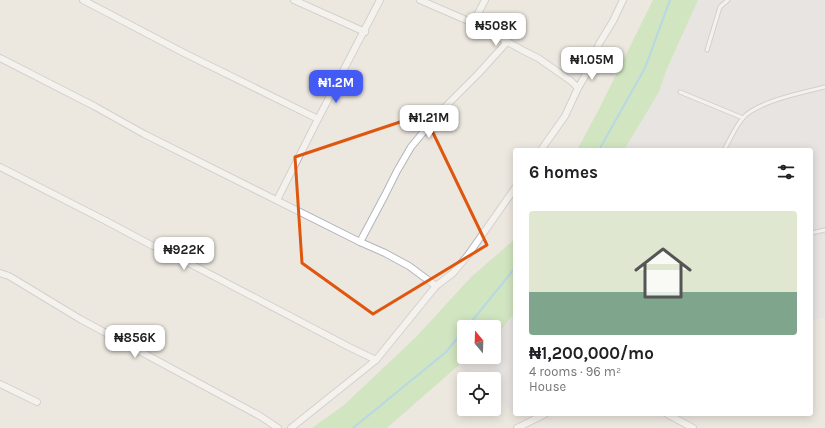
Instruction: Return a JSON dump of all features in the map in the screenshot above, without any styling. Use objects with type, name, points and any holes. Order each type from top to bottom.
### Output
[{"type":"street","points":[[83,0],[184,53],[318,119]]},
{"type":"street","points":[[294,0],[364,32]]},
{"type":"street","points":[[277,200],[380,0]]},
{"type":"street","points":[[420,0],[473,23],[538,58],[571,81],[578,88]]},
{"type":"street","points":[[473,23],[485,0]]},
{"type":"street","points":[[542,148],[565,116],[623,0]]},
{"type":"street","points":[[360,242],[396,171],[411,147],[439,113],[507,42]]},
{"type":"street","points":[[0,58],[88,103],[144,134],[360,242],[385,253],[409,266],[436,286]]},
{"type":"street","points":[[0,167],[376,360]]},
{"type":"street","points":[[291,428],[376,360],[436,286],[453,273],[468,255],[513,191]]},
{"type":"street","points":[[0,273],[9,276],[80,318],[260,416],[278,428]]},
{"type":"street","points":[[0,384],[37,402]]},
{"type":"street","points":[[517,428],[541,416]]},
{"type":"street","points":[[671,416],[693,428]]},
{"type":"lane","points":[[707,50],[720,7],[728,0]]},
{"type":"lane","points":[[725,148],[742,118],[751,111],[760,106],[825,87]]},
{"type":"lane","points":[[680,92],[742,118]]},
{"type":"lane","points":[[813,233],[825,230]]},
{"type":"highlighted area","points":[[424,114],[487,245],[373,314],[302,263],[295,157]]},
{"type":"shaded area","points":[[698,0],[825,0],[825,317],[813,320],[813,148],[625,148],[659,92],[666,71]]},
{"type":"shaded area","points":[[513,315],[513,412],[501,402],[501,372],[466,372],[458,365],[501,364],[501,330]]},
{"type":"green space","points":[[653,0],[698,0],[666,71],[659,92],[625,148],[578,148]]},
{"type":"green space","points":[[513,241],[513,315],[502,329],[501,330],[501,320],[457,320],[457,364],[460,364],[387,428],[312,428],[344,405],[416,337],[471,277]]},
{"type":"waterway","points":[[600,148],[645,68],[670,0]]},
{"type":"waterway","points":[[473,320],[513,270]]},
{"type":"waterway","points":[[353,428],[446,352],[457,339]]}]
